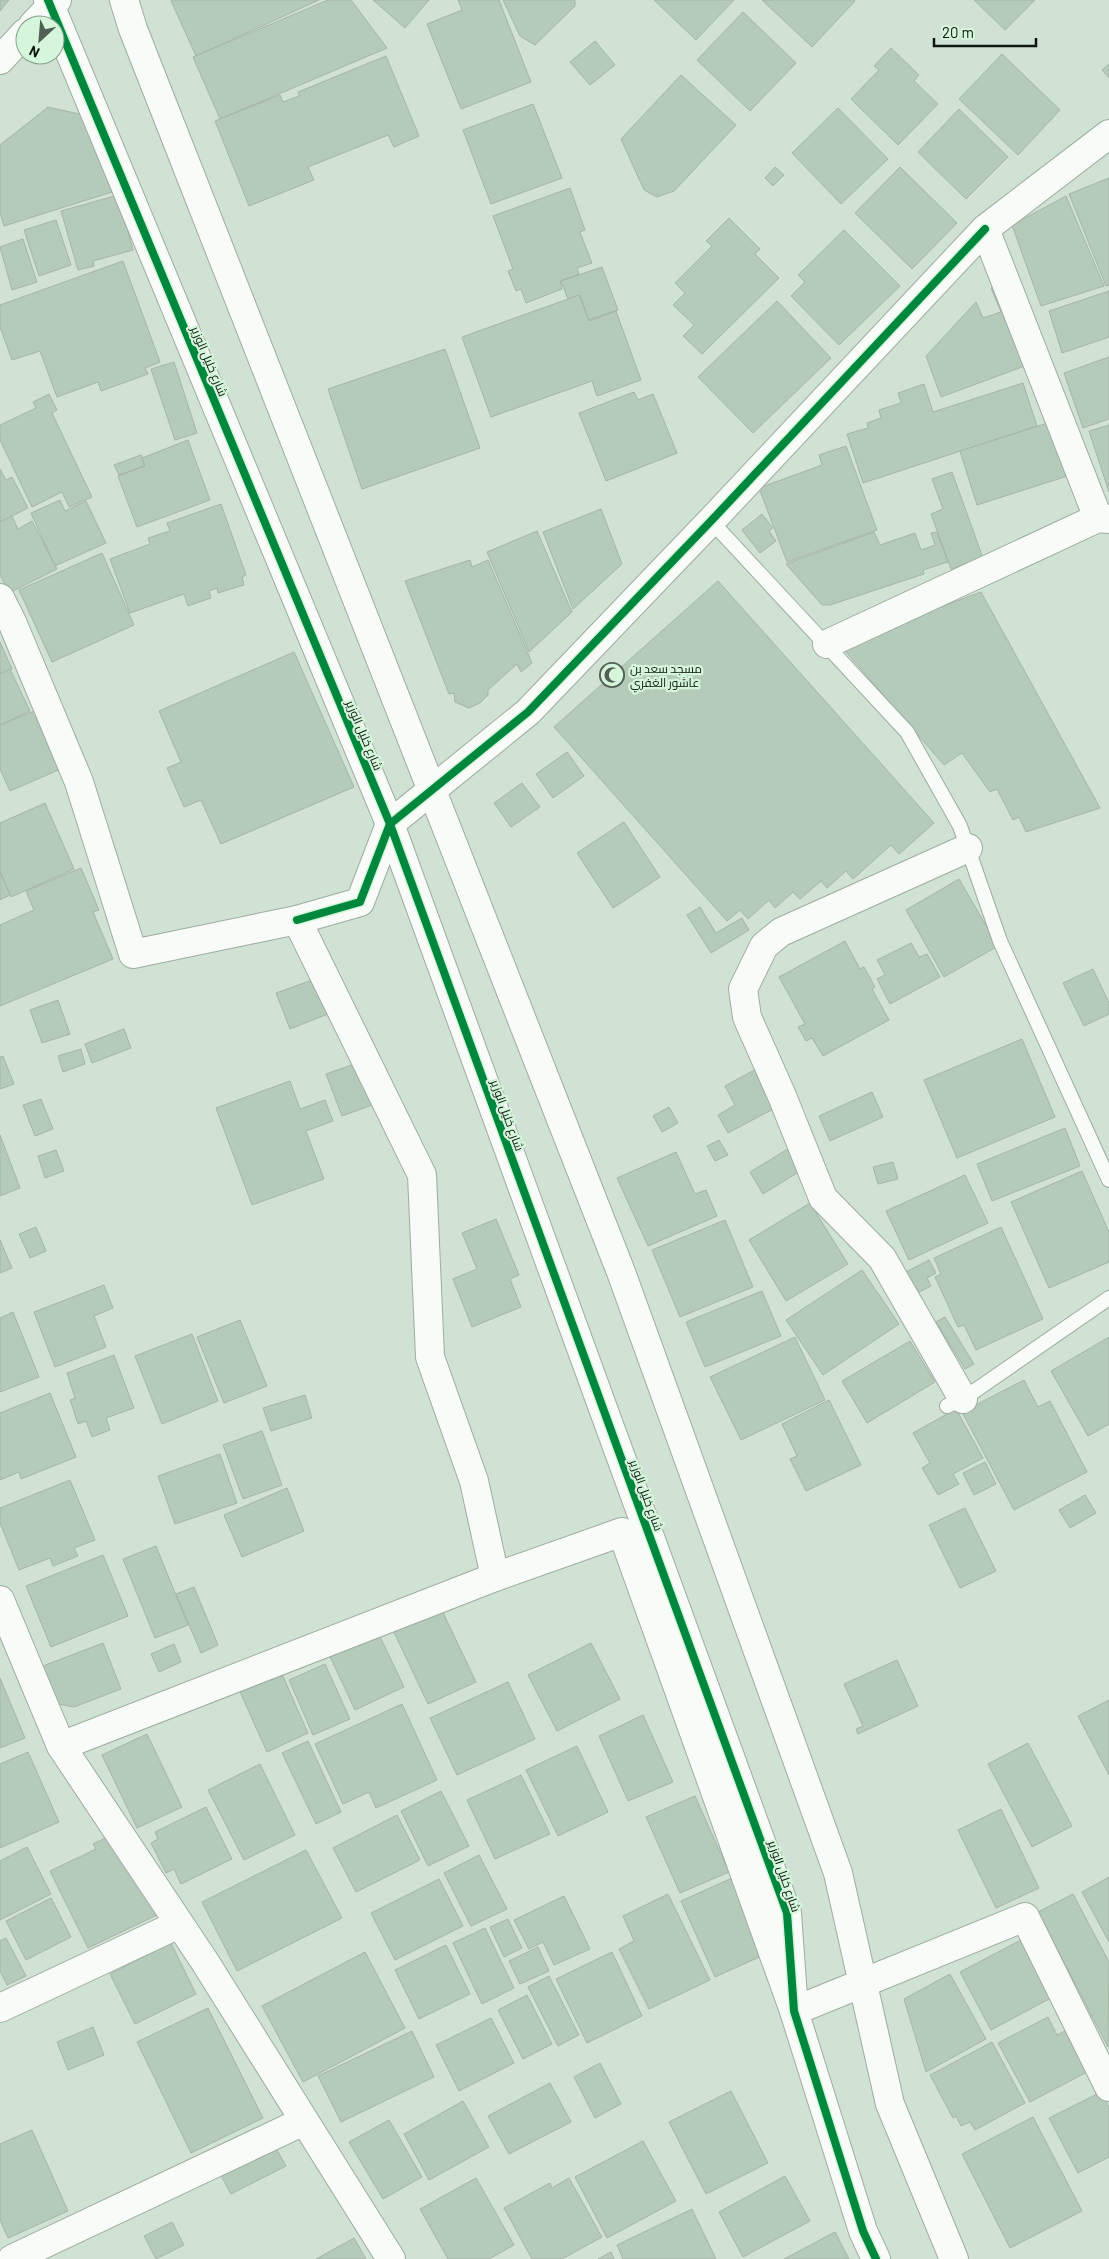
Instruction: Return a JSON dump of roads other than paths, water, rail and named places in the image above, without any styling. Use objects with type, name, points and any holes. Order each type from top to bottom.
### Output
[{"type":"street","points":[[124,0],[621,1272],[838,1873],[890,2104],[954,2259]]},
{"type":"street","name":"شارع خليل الوزير","points":[[47,8],[390,824],[787,1913],[794,2011],[863,2231],[876,2259]]},
{"type":"street","points":[[0,60],[15,44]]},
{"type":"street","points":[[0,598],[80,782],[133,954],[297,920],[360,902],[390,824],[528,712],[711,521],[985,229],[1109,134]]},
{"type":"street","points":[[827,644],[1104,519],[985,229]]},
{"type":"street","points":[[955,1402],[882,1258],[823,1198],[782,1096],[746,1017],[743,989],[764,946],[781,932],[968,848]]},
{"type":"street","points":[[297,920],[422,1175],[430,1357],[474,1482],[495,1577]]},
{"type":"street","points":[[61,1746],[495,1577],[622,1532],[794,2011],[1025,1918],[1109,2087]]},
{"type":"street","points":[[0,1600],[61,1746],[179,1924],[391,2259]]},
{"type":"street","points":[[0,2008],[179,1924]]},
{"type":"street","points":[[12,2259],[304,2121]]},
{"type":"lane","points":[[711,521],[907,732],[960,826],[1000,941],[1109,1180]]},
{"type":"lane","points":[[955,1402],[1109,1298]]},
{"type":"place","name":"مسجد سعد بن عاشور الغفري","points":[[612,675]]}]
